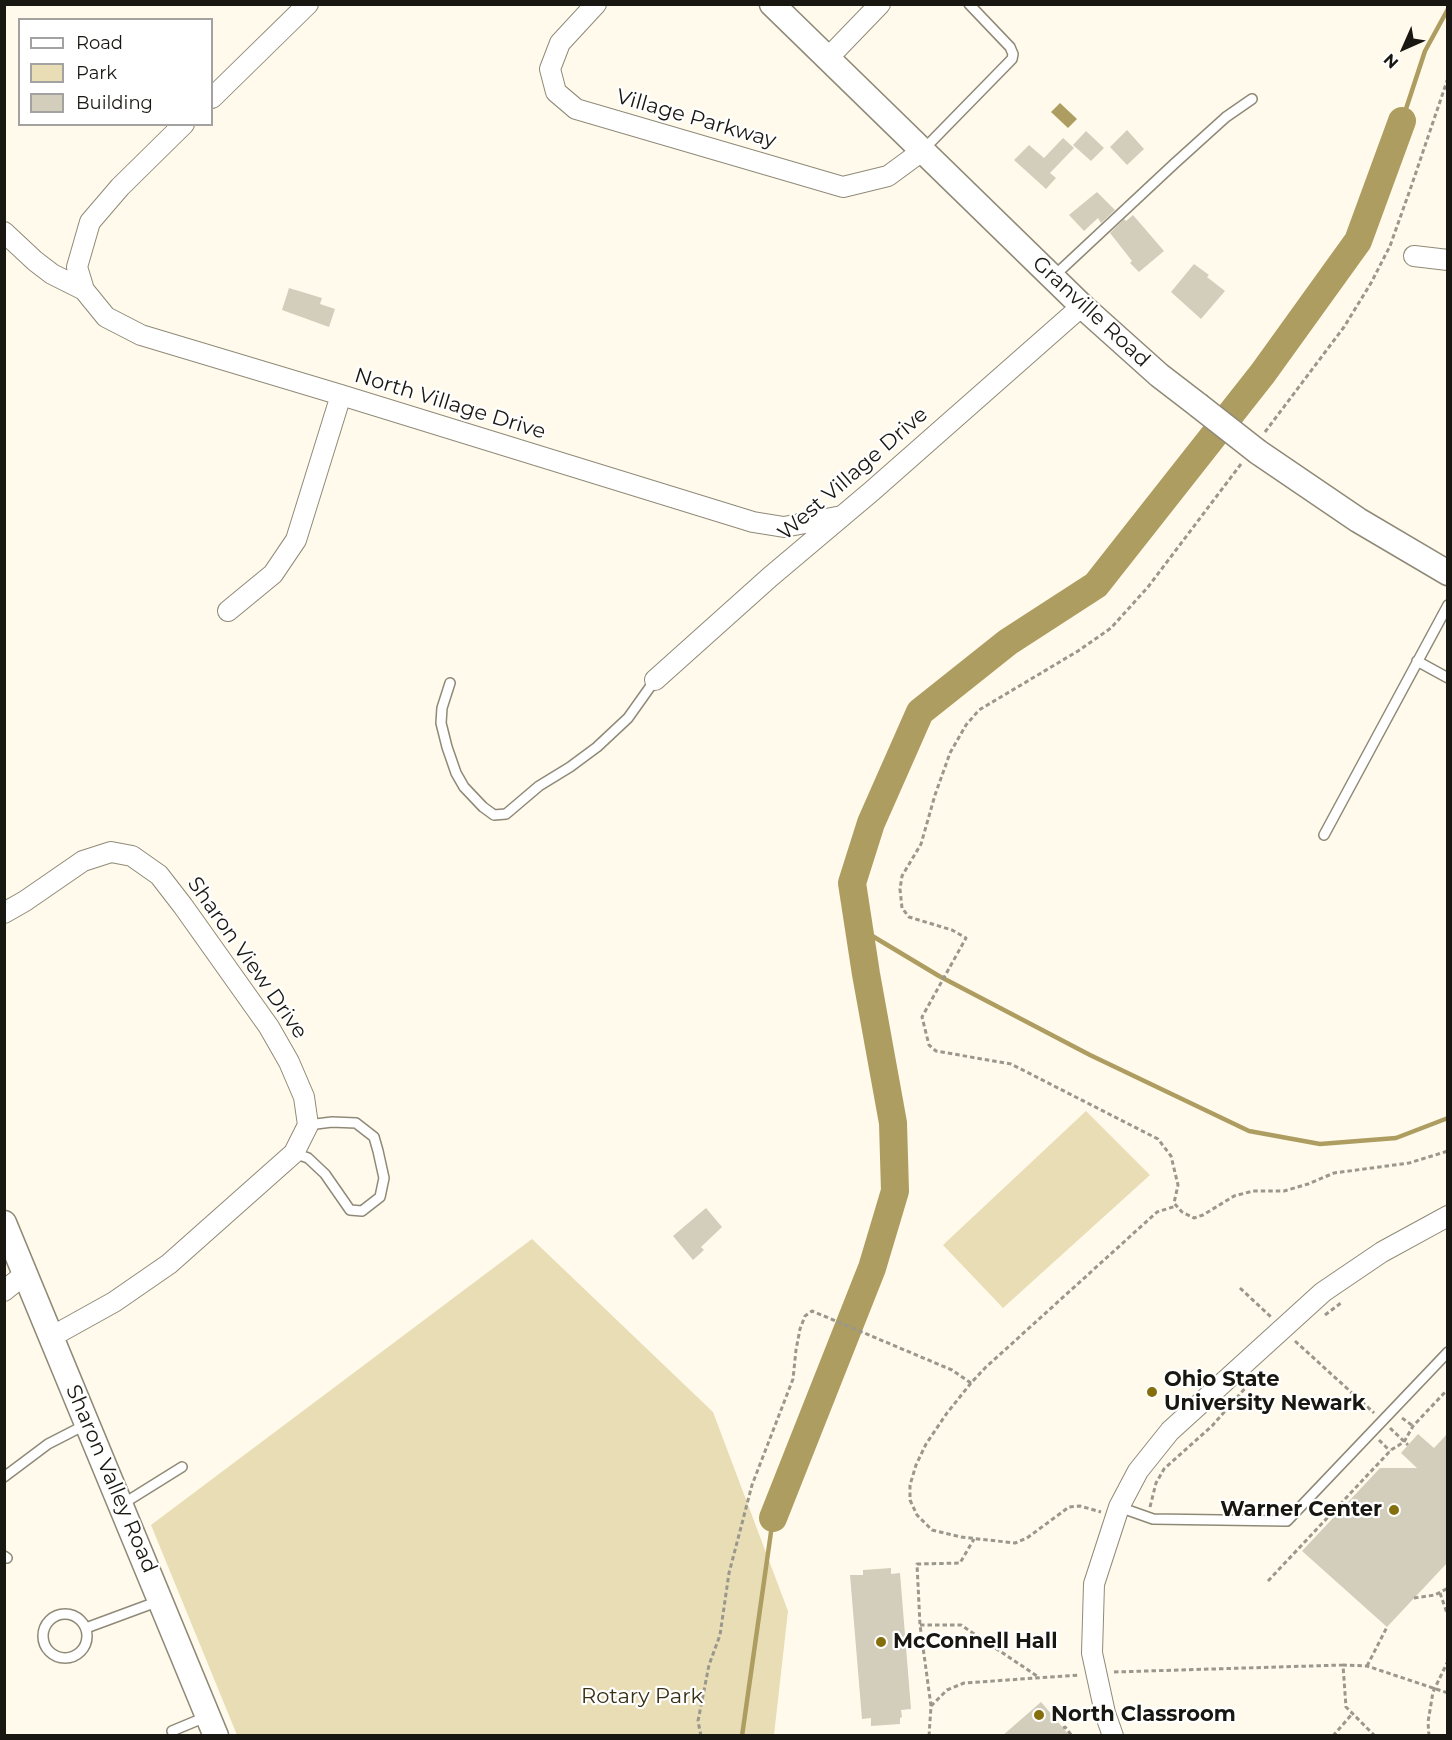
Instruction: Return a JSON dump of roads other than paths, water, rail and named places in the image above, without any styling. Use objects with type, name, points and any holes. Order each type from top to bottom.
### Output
[{"type":"street","points":[[213,97],[308,4]]},
{"type":"street","name":"Village Parkway","points":[[596,4],[560,43],[550,69],[556,92],[576,109],[843,187],[888,176],[922,151]]},
{"type":"street","name":"Granville Road","points":[[772,4],[1082,306],[1159,375],[1253,451],[1358,520],[1448,573]]},
{"type":"street","points":[[827,59],[880,4]]},
{"type":"street","name":"North Village Drive","points":[[182,126],[120,187],[90,222],[77,267],[84,290],[106,317],[141,335],[753,522],[784,527],[842,516]]},
{"type":"street","points":[[4,232],[52,274],[84,290]]},
{"type":"street","points":[[1414,256],[1448,260]]},
{"type":"street","name":"West Village Drive","points":[[655,680],[1082,306]]},
{"type":"street","points":[[228,611],[273,574],[296,540],[341,395]]},
{"type":"street","name":"Sharon View Drive","points":[[4,913],[83,861],[111,852],[132,856],[159,875],[269,1027],[289,1062],[304,1097],[308,1125]]},
{"type":"street","points":[[51,1337],[114,1302],[169,1264],[294,1153],[308,1125]]},
{"type":"street","points":[[1113,1735],[1105,1713],[1092,1653],[1095,1584],[1119,1507],[1138,1471],[1170,1431],[1323,1292],[1382,1252],[1448,1216]]},
{"type":"street","name":"Sharon Valley Road","points":[[4,1223],[212,1726]]},
{"type":"street","points":[[4,1291],[25,1274]]},
{"type":"lane","points":[[922,151],[1012,59],[1013,54],[1010,47],[969,4]]},
{"type":"lane","points":[[1053,277],[1226,117],[1252,99]]},
{"type":"lane","points":[[1324,835],[1448,605]]},
{"type":"lane","points":[[1417,662],[1448,678]]},
{"type":"lane","points":[[450,683],[442,708],[441,723],[447,747],[464,787],[483,807],[495,815],[506,814],[539,786],[597,747],[628,718],[655,680]]},
{"type":"lane","points":[[294,1153],[308,1158],[325,1174],[350,1210],[362,1211],[380,1197],[384,1178],[374,1137],[356,1124],[332,1122],[308,1125]]},
{"type":"lane","points":[[1119,1507],[1153,1519],[1287,1521],[1448,1352]]},
{"type":"lane","points":[[4,1477],[48,1444],[88,1424]]},
{"type":"lane","points":[[120,1505],[182,1467]]},
{"type":"lane","points":[[86,1628],[161,1600]]},
{"type":"lane","points":[[57,1615],[74,1616],[86,1628],[88,1637],[86,1646],[73,1658],[56,1657],[44,1644],[42,1636],[45,1627],[57,1615]]},
{"type":"lane","points":[[171,1731],[212,1726]]},
{"type":"waterway","points":[[1402,121],[1425,51],[1448,9]]},
{"type":"waterway","points":[[773,1518],[872,1268],[895,1191],[893,1123],[852,883],[871,823],[920,712],[1008,642],[1096,585],[1263,373],[1358,241],[1402,121]]},
{"type":"waterway","points":[[859,928],[939,976],[1090,1055],[1249,1131],[1320,1144],[1396,1138],[1448,1118]]},
{"type":"waterway","points":[[742,1736],[773,1518]]},
{"type":"place","name":"Ohio State University Newark","points":[[1152,1392]]},
{"type":"place","name":"Warner Center","points":[[1394,1510]]},
{"type":"place","name":"McConnell Hall","points":[[881,1642]]},
{"type":"place","name":"North Classroom","points":[[1039,1715]]},
{"type":"park label","name":"Rotary Park","points":[[642,1697]]}]
